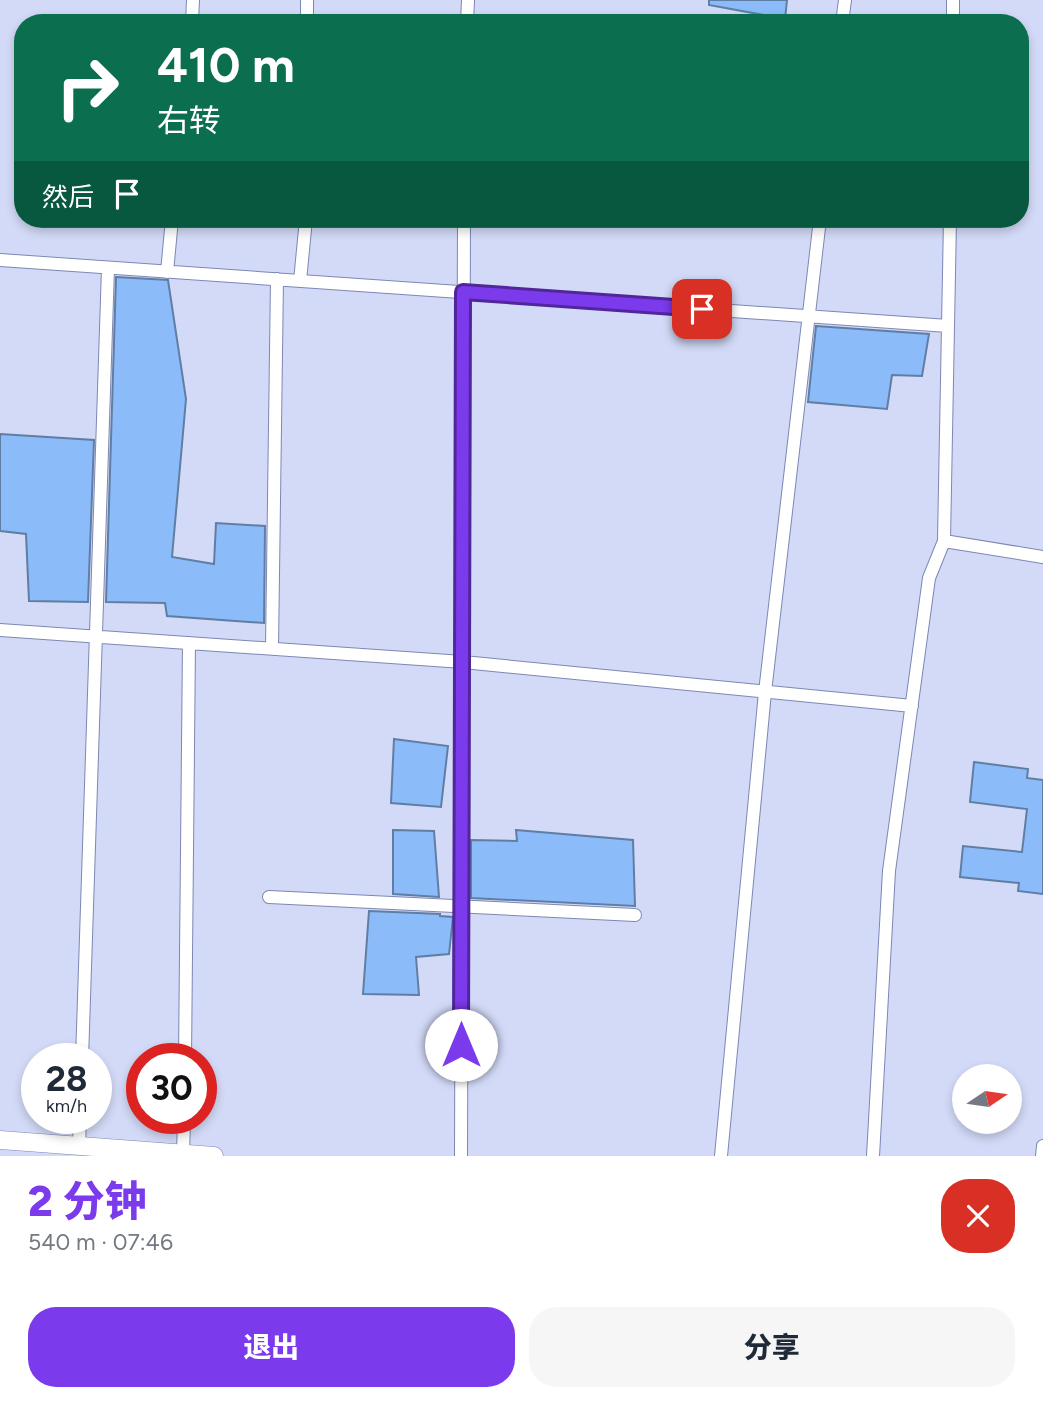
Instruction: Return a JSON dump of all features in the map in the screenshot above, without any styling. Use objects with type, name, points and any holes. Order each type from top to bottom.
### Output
[{"type":"street","points":[[167,272],[172,228]]},
{"type":"street","points":[[300,281],[305,228]]},
{"type":"street","points":[[461,1156],[464,228]]},
{"type":"street","points":[[721,1156],[765,692],[819,228]]},
{"type":"street","points":[[873,1156],[889,871],[929,578],[944,541],[950,228]]},
{"type":"street","points":[[0,260],[948,326]]},
{"type":"street","points":[[82,1043],[108,268]]},
{"type":"street","points":[[272,648],[277,279]]},
{"type":"street","points":[[944,541],[1043,557]]},
{"type":"street","points":[[0,629],[463,662],[912,706]]},
{"type":"street","points":[[184,1043],[189,643]]},
{"type":"street","points":[[269,897],[635,915]]},
{"type":"street","points":[[79,1134],[79,1146]]},
{"type":"street","points":[[183,1154],[184,1134]]},
{"type":"street","points":[[0,1140],[214,1156]]},
{"type":"street","points":[[1042,1156],[1043,1146]]},
{"type":"building","points":[[709,0],[787,0],[786,14],[758,14],[709,5]]},
{"type":"building","points":[[116,277],[168,280],[186,399],[172,557],[214,564],[216,523],[265,526],[264,623],[167,616],[165,603],[106,602]]},
{"type":"building","points":[[816,326],[929,334],[922,376],[892,375],[887,409],[808,402]]},
{"type":"building","points":[[0,434],[94,440],[88,602],[29,601],[26,534],[0,531]]},
{"type":"building","points":[[394,739],[448,746],[441,807],[391,803]]},
{"type":"building","points":[[974,762],[1028,769],[1027,778],[1043,780],[1043,894],[1018,891],[1019,883],[960,877],[963,846],[1022,852],[1027,809],[970,802]]},
{"type":"building","points":[[393,830],[434,831],[439,897],[393,894]]},
{"type":"building","points":[[516,830],[633,840],[635,906],[471,898],[471,840],[517,841]]},
{"type":"building","points":[[369,911],[453,917],[449,954],[416,957],[419,995],[363,994]]},
{"type":"route","points":[[461,1045],[463,292],[702,309]]}]
